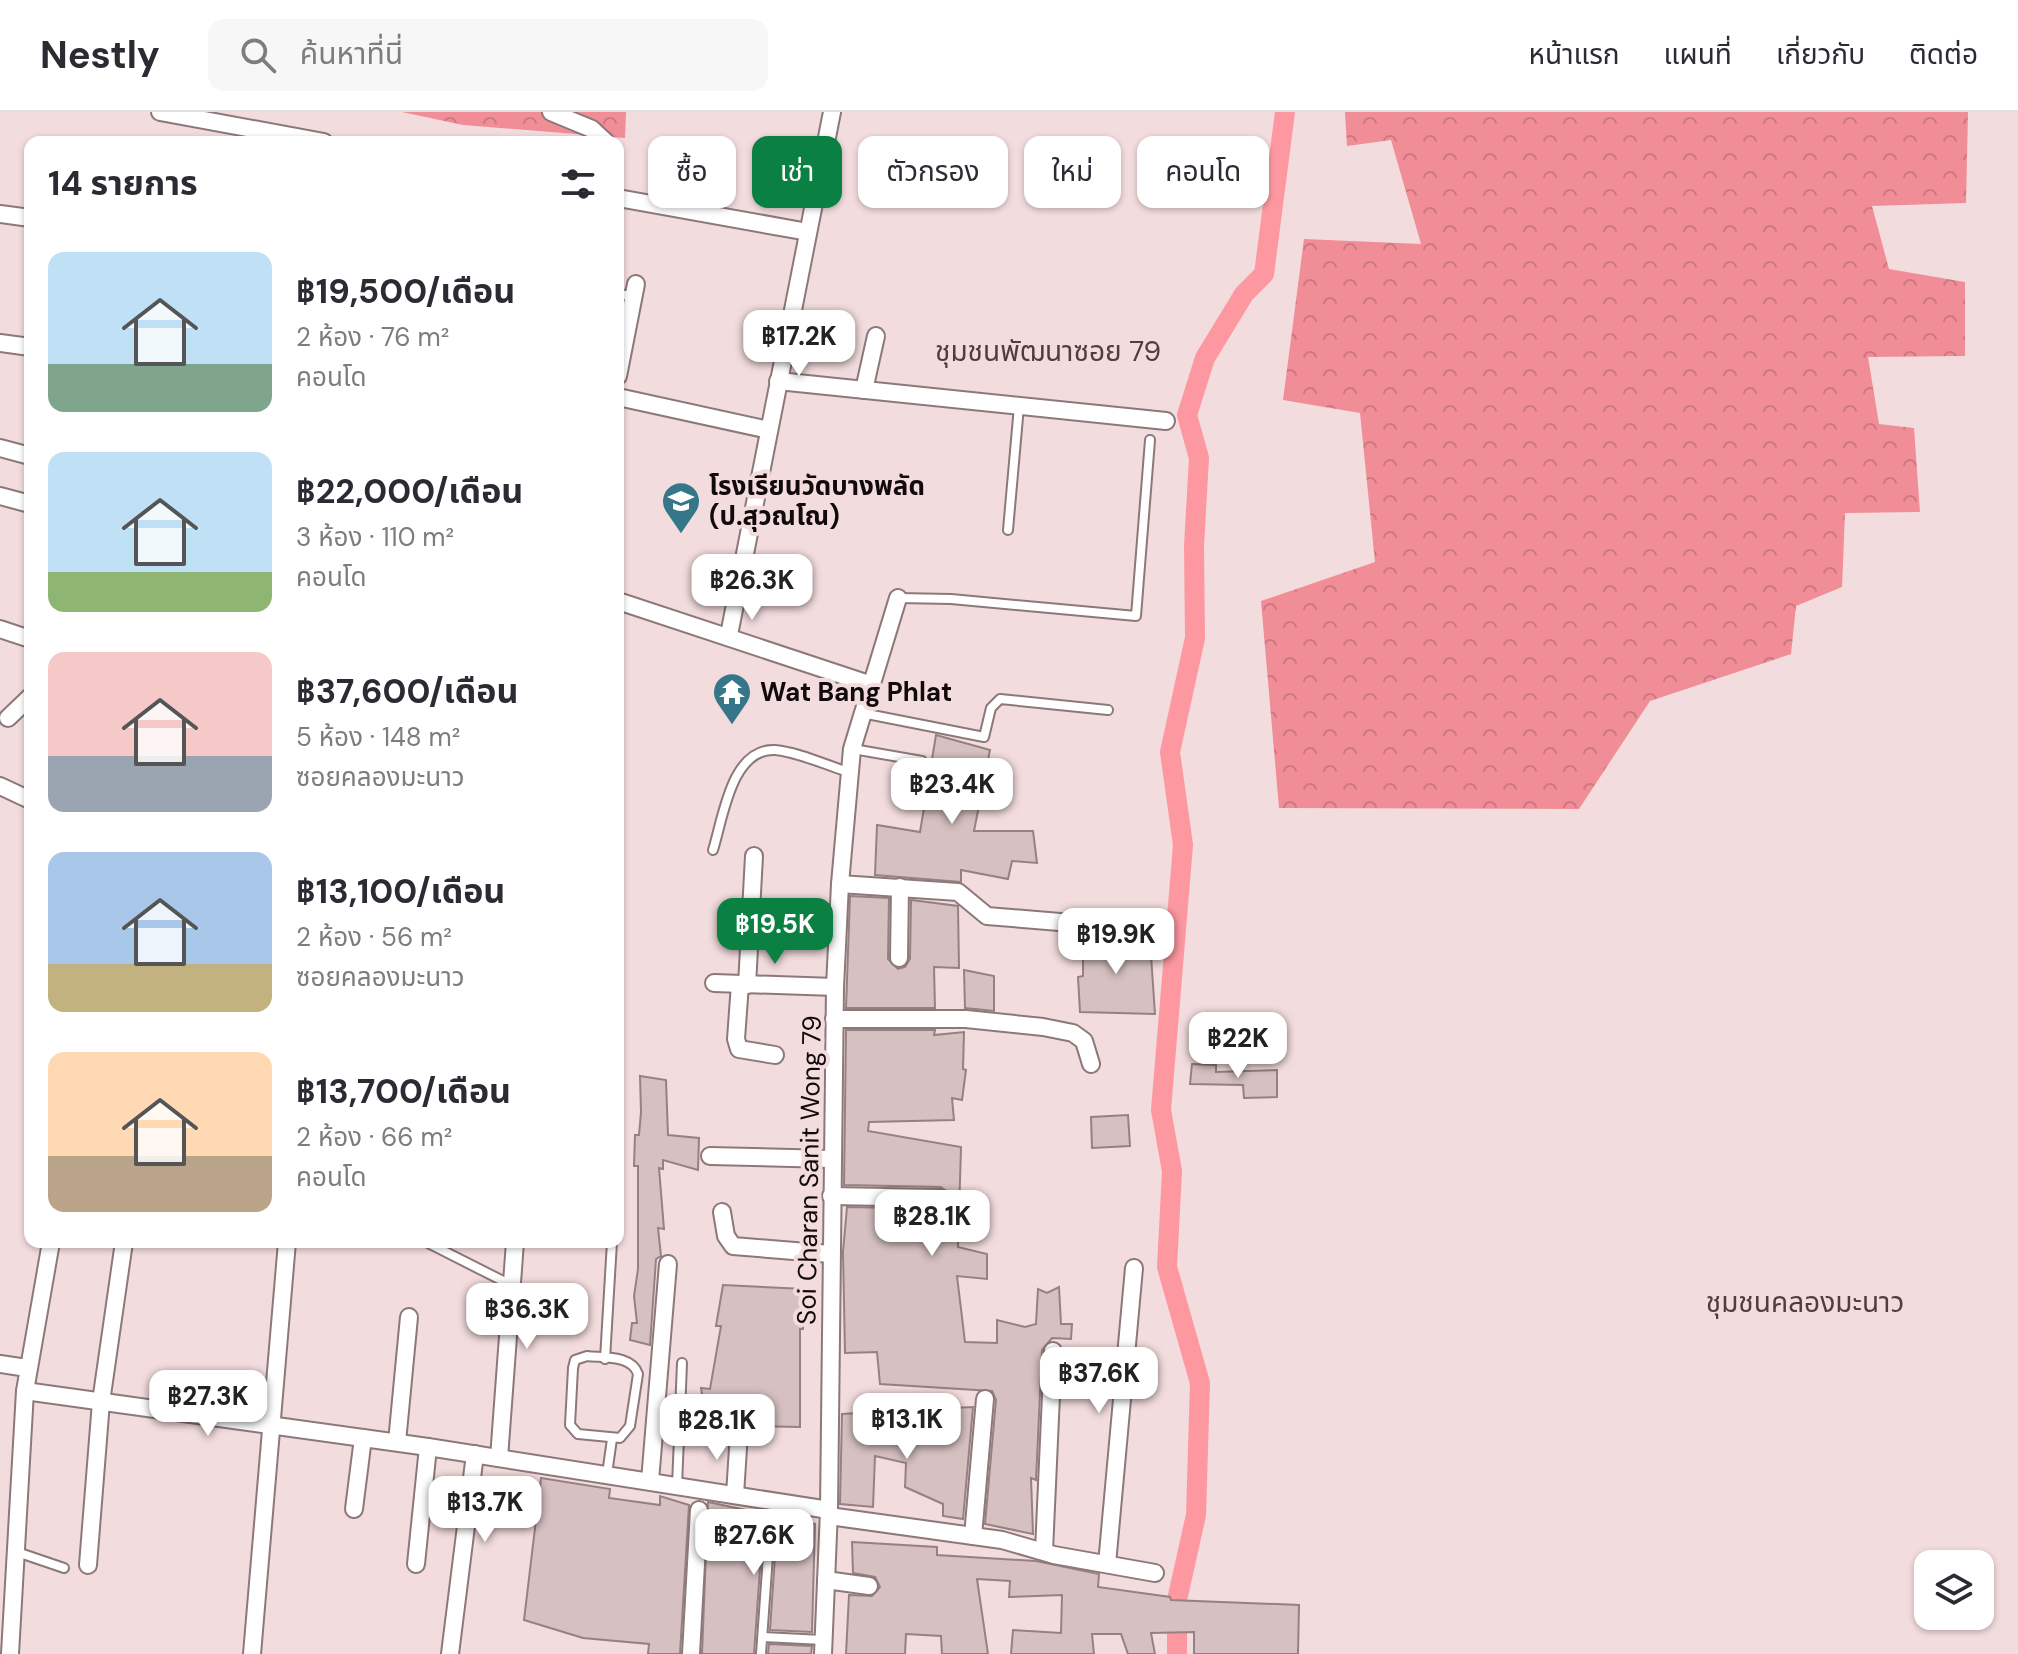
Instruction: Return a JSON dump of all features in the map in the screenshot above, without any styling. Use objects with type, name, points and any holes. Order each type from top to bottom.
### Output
[{"type":"street","points":[[160,112],[291,136]]},
{"type":"street","points":[[551,112],[592,129],[600,136]]},
{"type":"street","points":[[729,635],[832,112]]},
{"type":"street","points":[[624,199],[808,232]]},
{"type":"street","points":[[0,214],[24,217]]},
{"type":"street","points":[[624,330],[629,291]]},
{"type":"street","points":[[864,390],[876,336]]},
{"type":"street","points":[[0,343],[24,346]]},
{"type":"street","points":[[778,381],[1166,421]]},
{"type":"street","points":[[624,398],[769,430]]},
{"type":"street","points":[[0,448],[24,454]]},
{"type":"street","points":[[0,496],[24,502]]},
{"type":"street","name":"Soi Charan Sanit Wong 79","points":[[824,1647],[829,1513],[831,1159],[840,884],[852,749],[898,598]]},
{"type":"street","points":[[624,606],[729,635],[872,685]]},
{"type":"street","points":[[0,629],[24,637]]},
{"type":"street","points":[[8,718],[24,703]]},
{"type":"street","points":[[0,786],[24,797]]},
{"type":"street","points":[[754,856],[744,985],[736,1039],[739,1049],[775,1055]]},
{"type":"street","points":[[840,884],[958,892],[987,916],[1108,926]]},
{"type":"street","points":[[899,958],[900,887]]},
{"type":"street","points":[[714,983],[835,987]]},
{"type":"street","points":[[834,1019],[966,1019],[1043,1027],[1073,1033],[1084,1041],[1091,1064]]},
{"type":"street","points":[[710,1156],[831,1159]]},
{"type":"street","points":[[831,1196],[941,1198]]},
{"type":"street","points":[[722,1212],[726,1236],[741,1249],[831,1254]]},
{"type":"street","points":[[10,1654],[27,1368],[50,1248]]},
{"type":"street","points":[[88,1565],[101,1402],[123,1248]]},
{"type":"street","points":[[254,1654],[286,1248]]},
{"type":"street","points":[[499,1458],[514,1248]]},
{"type":"street","points":[[650,1481],[668,1264]]},
{"type":"street","points":[[1107,1564],[1134,1268]]},
{"type":"street","points":[[397,1442],[409,1317]]},
{"type":"street","points":[[1039,1549],[1053,1351]]},
{"type":"street","points":[[0,1364],[27,1368]]},
{"type":"street","points":[[25,1391],[607,1474],[973,1536],[1155,1573]]},
{"type":"street","points":[[973,1536],[985,1399]]},
{"type":"street","points":[[735,1495],[739,1432]]},
{"type":"street","points":[[354,1509],[363,1438]]},
{"type":"street","points":[[416,1564],[428,1447]]},
{"type":"street","points":[[450,1654],[475,1454]]},
{"type":"street","points":[[691,1654],[699,1510]]},
{"type":"street","points":[[826,1580],[869,1586]]},
{"type":"lane","points":[[1008,530],[1019,406]]},
{"type":"lane","points":[[898,598],[951,599],[1136,616],[1150,440]]},
{"type":"lane","points":[[862,713],[984,737],[991,708],[1000,699],[1108,710]]},
{"type":"lane","points":[[852,749],[922,761]]},
{"type":"lane","points":[[713,850],[735,780],[746,761],[775,750],[848,772]]},
{"type":"lane","points":[[438,1248],[511,1285]]},
{"type":"lane","points":[[605,1359],[612,1248]]},
{"type":"lane","points":[[587,1356],[630,1362],[638,1374],[627,1434],[612,1439],[578,1434],[570,1425],[575,1360],[587,1356]]},
{"type":"lane","points":[[677,1486],[682,1363]]},
{"type":"lane","points":[[607,1474],[612,1439]]},
{"type":"lane","points":[[761,1654],[769,1541]]},
{"type":"lane","points":[[16,1552],[64,1568]]},
{"type":"lane","points":[[763,1637],[824,1647]]},
{"type":"green space","points":[[402,112],[626,112],[625,138],[463,125]]},
{"type":"green space","points":[[1345,112],[1968,112],[1966,203],[1872,206],[1889,269],[1965,282],[1965,356],[1868,357],[1879,424],[1914,428],[1920,512],[1845,513],[1842,587],[1796,606],[1791,654],[1650,701],[1579,809],[1279,808],[1261,601],[1375,562],[1360,413],[1283,400],[1304,239],[1421,244],[1391,140],[1347,146]]},
{"type":"building","points":[[936,735],[990,750],[974,831],[1033,831],[1037,863],[1012,861],[1008,879],[961,870],[961,882],[875,875],[877,825],[920,832]]},
{"type":"building","points":[[850,896],[889,898],[888,959],[898,969],[905,967],[910,959],[911,900],[958,906],[959,968],[934,967],[935,1008],[846,1008]]},
{"type":"building","points":[[1083,935],[1150,941],[1155,1014],[1080,1012],[1078,977],[1083,976]]},
{"type":"building","points":[[964,970],[994,976],[994,1011],[965,1008]]},
{"type":"building","points":[[846,1030],[935,1030],[934,1035],[964,1032],[963,1069],[966,1070],[962,1100],[952,1098],[954,1120],[869,1122],[868,1131],[961,1147],[958,1247],[987,1254],[987,1279],[957,1276],[965,1342],[997,1343],[997,1320],[1025,1327],[1036,1324],[1038,1289],[1047,1293],[1059,1287],[1061,1324],[1072,1324],[1071,1339],[1052,1338],[1042,1350],[1036,1480],[1031,1478],[1033,1534],[985,1524],[996,1400],[992,1391],[880,1384],[877,1352],[845,1353],[843,1252],[847,1207],[941,1209],[950,1204],[952,1197],[941,1187],[844,1185]]},
{"type":"building","points":[[1192,1064],[1216,1065],[1216,1072],[1277,1070],[1277,1097],[1244,1098],[1243,1085],[1190,1084]]},
{"type":"building","points":[[640,1076],[666,1080],[668,1135],[699,1138],[698,1170],[663,1160],[663,1169],[659,1168],[664,1229],[658,1228],[661,1256],[656,1259],[650,1345],[630,1340],[632,1323],[637,1323],[634,1296],[638,1269],[638,1166],[634,1166],[635,1135],[639,1135],[641,1112]]},
{"type":"building","points":[[1128,1115],[1130,1146],[1092,1148],[1091,1117]]},
{"type":"building","points":[[723,1285],[804,1289],[803,1329],[800,1329],[800,1427],[748,1426],[739,1421],[730,1426],[707,1426],[701,1388],[710,1389],[721,1326],[716,1326]]},
{"type":"building","points":[[973,1407],[963,1519],[943,1516],[943,1504],[905,1487],[906,1463],[875,1456],[873,1507],[840,1504],[842,1414],[876,1412],[875,1432],[952,1440],[952,1408]]},
{"type":"building","points":[[541,1478],[610,1489],[609,1498],[660,1505],[660,1496],[689,1505],[680,1654],[648,1654],[649,1644],[583,1638],[524,1620]]},
{"type":"building","points":[[708,1502],[774,1516],[774,1513],[815,1524],[812,1632],[770,1630],[776,1542],[774,1536],[767,1534],[762,1540],[754,1654],[702,1654]]},
{"type":"building","points":[[852,1542],[937,1547],[937,1555],[1036,1561],[1099,1574],[1098,1587],[1170,1597],[1171,1600],[1299,1605],[1298,1654],[1194,1654],[1194,1632],[1151,1633],[1155,1654],[1128,1654],[1121,1634],[1092,1634],[1094,1654],[1011,1654],[1013,1630],[1061,1633],[1062,1595],[1009,1597],[1010,1581],[977,1579],[988,1654],[942,1654],[941,1636],[906,1634],[905,1654],[846,1654],[849,1595],[872,1596],[880,1587],[875,1577],[853,1573]]},
{"type":"building","points":[[769,1644],[812,1646],[811,1654],[768,1654]]},
{"type":"waterway","points":[[1177,1654],[1177,1600],[1196,1515],[1200,1383],[1167,1267],[1172,1171],[1161,1110],[1183,845],[1170,752],[1195,638],[1194,546],[1199,458],[1187,415],[1205,358],[1244,294],[1264,274],[1285,112]]},
{"type":"place","name":"โรงเรียนวัดบางพลัด (ป.สุวณโณ)","points":[[681,535]]},
{"type":"place","name":"Wat Bang Phlat","points":[[732,726]]},
{"type":"district","name":"ชุมชนพัฒนาซอย 79","points":[[1048,351]]},
{"type":"district","name":"ชุมชนคลองมะนาว","points":[[1805,1302]]}]
